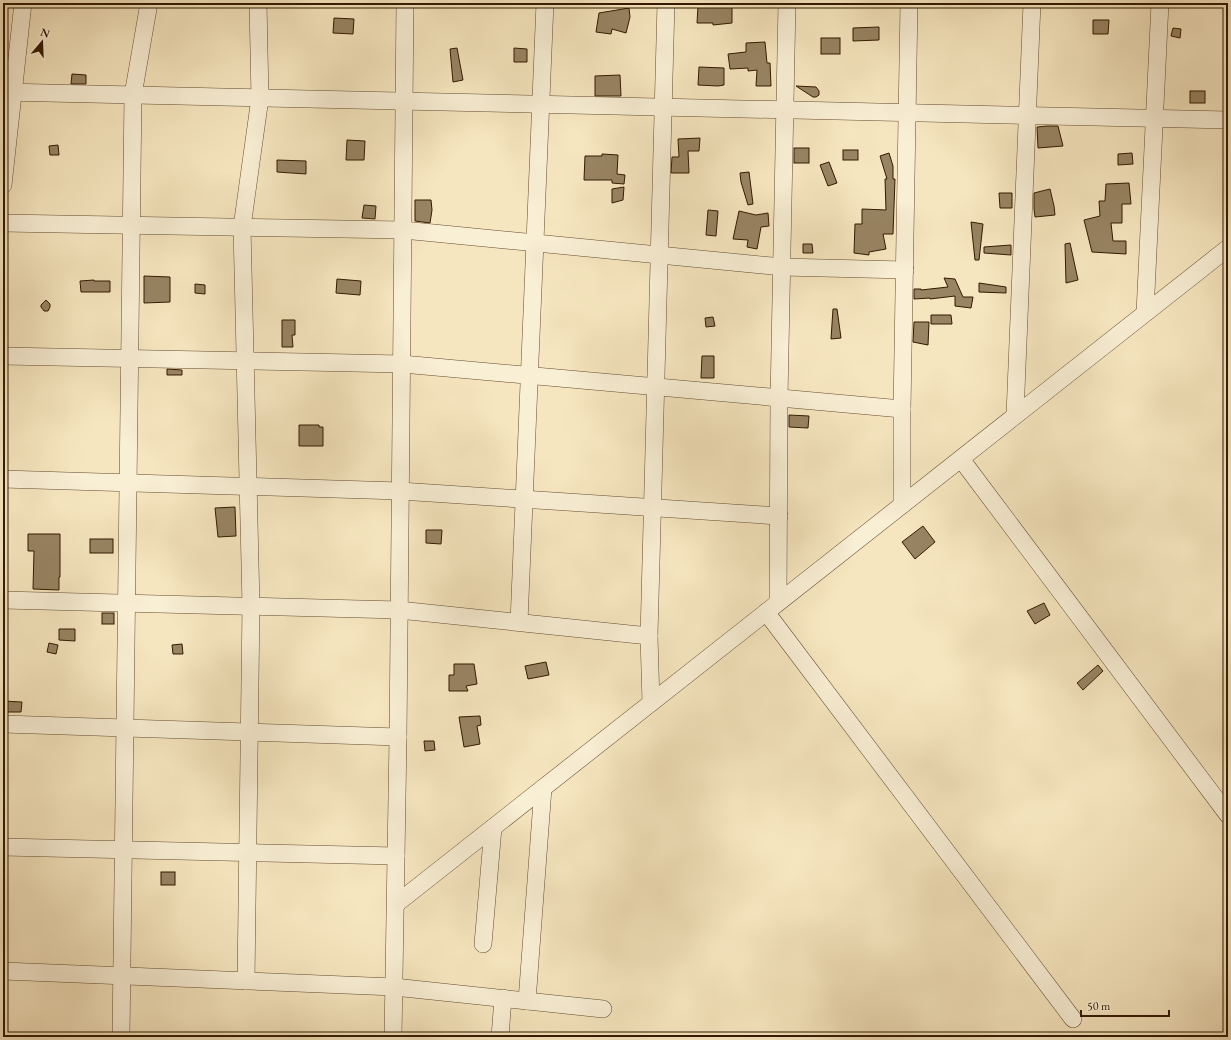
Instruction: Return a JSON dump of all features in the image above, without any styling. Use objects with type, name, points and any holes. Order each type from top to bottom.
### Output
[{"type":"street","points":[[3,185],[8,92],[24,3]]},
{"type":"street","points":[[121,1037],[133,95],[149,3]]},
{"type":"street","points":[[246,981],[251,606],[242,227],[260,98],[258,3]]},
{"type":"street","points":[[393,1037],[398,737],[405,3]]},
{"type":"street","points":[[519,622],[545,3]]},
{"type":"street","points":[[651,703],[649,636],[666,3]]},
{"type":"street","points":[[787,3],[779,398],[779,516],[772,607],[1073,1019]]},
{"type":"street","points":[[902,505],[902,409],[910,3]]},
{"type":"street","points":[[1015,415],[1032,3]]},
{"type":"street","points":[[1145,313],[1160,3]]},
{"type":"street","points":[[8,92],[1228,120]]},
{"type":"street","points":[[3,223],[403,230],[782,267],[905,270]]},
{"type":"street","points":[[396,904],[1228,248]]},
{"type":"street","points":[[3,356],[402,364],[902,409]]},
{"type":"street","points":[[961,458],[1228,815]]},
{"type":"street","points":[[3,479],[400,491],[779,516]]},
{"type":"street","points":[[3,600],[399,610],[649,636]]},
{"type":"street","points":[[3,724],[398,737]]},
{"type":"street","points":[[527,1001],[543,788]]},
{"type":"street","points":[[483,944],[493,828]]},
{"type":"street","points":[[3,847],[396,856]]},
{"type":"street","points":[[3,971],[394,987],[603,1009]]},
{"type":"street","points":[[500,1037],[504,998]]},
{"type":"building","points":[[698,6],[732,6],[732,23],[713,25],[713,23],[697,23]]},
{"type":"building","points":[[629,8],[630,17],[626,33],[612,29],[611,34],[596,32],[599,13]]},
{"type":"building","points":[[334,18],[354,19],[353,34],[333,33]]},
{"type":"building","points":[[1093,20],[1109,20],[1108,34],[1093,34]]},
{"type":"building","points":[[879,27],[879,40],[853,41],[853,28]]},
{"type":"building","points":[[1173,28],[1181,29],[1180,38],[1171,36]]},
{"type":"building","points":[[821,38],[840,38],[840,54],[821,54]]},
{"type":"building","points":[[765,42],[767,63],[770,63],[771,86],[756,86],[757,70],[748,71],[748,68],[730,69],[728,54],[746,52],[746,43]]},
{"type":"building","points":[[457,48],[463,80],[453,82],[450,49]]},
{"type":"building","points":[[514,48],[527,49],[527,62],[514,62]]},
{"type":"building","points":[[699,67],[724,68],[724,85],[698,85]]},
{"type":"building","points":[[72,74],[86,75],[86,84],[71,84]]},
{"type":"building","points":[[620,75],[621,96],[595,96],[595,76]]},
{"type":"building","points":[[796,86],[816,87],[819,91],[819,95],[813,97]]},
{"type":"building","points":[[1190,91],[1205,91],[1205,103],[1190,103]]},
{"type":"building","points":[[1058,126],[1063,146],[1038,148],[1037,127]]},
{"type":"building","points":[[700,138],[699,151],[688,151],[689,173],[671,173],[672,157],[679,157],[678,139]]},
{"type":"building","points":[[347,140],[365,141],[364,160],[346,160]]},
{"type":"building","points":[[58,145],[59,155],[50,155],[49,146]]},
{"type":"building","points":[[794,148],[809,148],[809,163],[794,163]]},
{"type":"building","points":[[843,150],[858,150],[858,160],[843,160]]},
{"type":"building","points":[[889,153],[893,166],[893,179],[895,179],[893,234],[883,234],[886,249],[869,252],[869,255],[854,253],[855,224],[862,224],[862,209],[886,210],[885,179],[887,179],[880,156]]},
{"type":"building","points":[[1132,153],[1133,164],[1118,165],[1118,154]]},
{"type":"building","points":[[602,154],[618,155],[617,174],[625,175],[624,184],[612,183],[612,180],[584,180],[585,156],[602,156]]},
{"type":"building","points":[[277,160],[306,161],[306,174],[277,172]]},
{"type":"building","points":[[829,162],[837,183],[828,186],[820,165]]},
{"type":"building","points":[[749,172],[753,204],[748,205],[741,182],[740,173]]},
{"type":"building","points":[[1129,183],[1131,204],[1122,204],[1122,223],[1111,223],[1113,241],[1126,241],[1126,254],[1092,252],[1084,220],[1100,216],[1099,201],[1105,201],[1106,184]]},
{"type":"building","points":[[624,187],[623,200],[612,203],[612,189]]},
{"type":"building","points":[[1050,189],[1055,215],[1035,217],[1034,193]]},
{"type":"building","points":[[999,193],[1012,193],[1012,208],[1000,208]]},
{"type":"building","points":[[415,200],[431,200],[432,210],[430,223],[415,221]]},
{"type":"building","points":[[364,205],[376,206],[375,219],[362,218]]},
{"type":"building","points":[[708,210],[718,211],[716,236],[706,235]]},
{"type":"building","points":[[739,211],[756,215],[768,213],[769,226],[761,227],[757,249],[747,247],[748,240],[733,239]]},
{"type":"building","points":[[971,222],[983,224],[979,260],[975,260]]},
{"type":"building","points":[[1070,243],[1078,280],[1066,283],[1065,244]]},
{"type":"building","points":[[803,244],[812,244],[813,253],[803,253]]},
{"type":"building","points":[[1011,245],[1011,255],[984,253],[984,247]]},
{"type":"building","points":[[144,276],[170,277],[170,302],[144,303]]},
{"type":"building","points":[[944,278],[955,279],[963,297],[973,297],[971,308],[955,306],[955,296],[914,299],[914,289],[921,290],[948,287]]},
{"type":"building","points":[[337,279],[361,281],[360,295],[336,293]]},
{"type":"building","points":[[80,281],[110,281],[110,292],[81,292]]},
{"type":"building","points":[[979,283],[1006,287],[1006,293],[979,292]]},
{"type":"building","points":[[195,284],[205,285],[205,294],[195,293]]},
{"type":"building","points":[[46,300],[50,304],[50,307],[48,311],[44,311],[41,305]]},
{"type":"building","points":[[833,309],[837,309],[841,338],[831,339]]},
{"type":"building","points":[[931,315],[951,315],[952,324],[931,324]]},
{"type":"building","points":[[713,317],[715,326],[706,327],[705,318]]},
{"type":"building","points":[[282,320],[295,320],[295,335],[292,335],[293,347],[282,347]]},
{"type":"building","points":[[914,322],[929,322],[928,345],[913,342]]},
{"type":"building","points":[[702,356],[714,356],[714,378],[701,378]]},
{"type":"building","points":[[167,369],[182,370],[182,375],[167,375]]},
{"type":"building","points":[[789,415],[809,416],[808,428],[789,427]]},
{"type":"building","points":[[299,425],[319,425],[319,427],[323,427],[323,446],[299,446]]},
{"type":"building","points":[[235,507],[236,536],[218,537],[215,508]]},
{"type":"building","points":[[923,526],[935,542],[915,559],[902,542]]},
{"type":"building","points":[[426,530],[442,530],[441,544],[426,543]]},
{"type":"building","points":[[28,534],[60,534],[59,590],[33,589],[34,551],[28,551]]},
{"type":"building","points":[[90,539],[113,539],[113,553],[90,553]]},
{"type":"building","points":[[1044,603],[1050,615],[1035,624],[1027,611]]},
{"type":"building","points":[[102,613],[114,613],[114,624],[102,624]]},
{"type":"building","points":[[59,629],[75,629],[75,641],[59,640]]},
{"type":"building","points":[[49,643],[58,645],[56,654],[47,652]]},
{"type":"building","points":[[182,644],[183,654],[173,654],[172,645]]},
{"type":"building","points":[[546,662],[549,675],[528,679],[525,666]]},
{"type":"building","points":[[454,664],[474,664],[477,684],[466,686],[468,691],[449,691],[449,675],[454,675]]},
{"type":"building","points":[[1098,665],[1103,671],[1083,690],[1077,683]]},
{"type":"building","points":[[3,701],[22,702],[21,712],[3,712]]},
{"type":"building","points":[[480,716],[481,725],[477,726],[480,744],[464,747],[459,717]]},
{"type":"building","points":[[424,741],[434,741],[435,750],[425,751]]},
{"type":"building","points":[[161,872],[175,872],[175,885],[161,885]]}]
